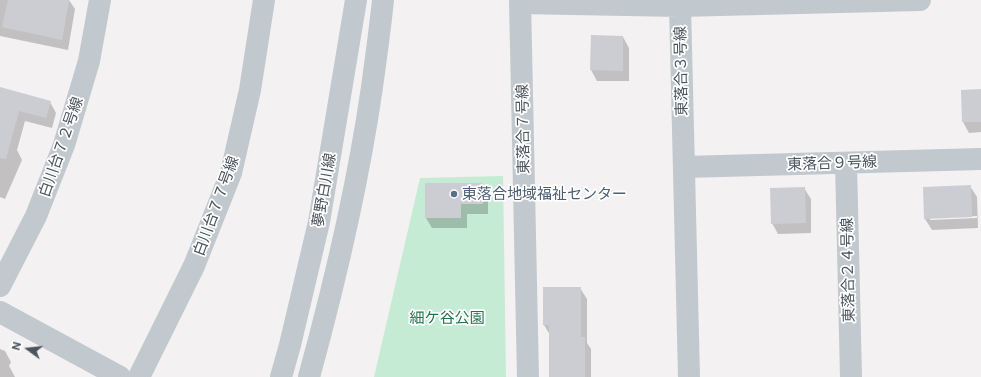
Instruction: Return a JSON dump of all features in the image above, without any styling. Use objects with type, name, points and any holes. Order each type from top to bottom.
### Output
[{"type":"street","name":"白川台７２号線","points":[[0,286],[36,216],[64,145],[89,61],[100,0]]},
{"type":"street","name":"白川台７７号線","points":[[139,377],[194,266],[231,173],[250,90],[264,0]]},
{"type":"street","name":"夢野白川線","points":[[281,377],[319,222],[356,0]]},
{"type":"street","name":"夢野白川線","points":[[309,377],[320,338],[354,190],[372,88],[383,0]]},
{"type":"street","name":"東落合３号線","points":[[689,377],[680,3],[920,0]]},
{"type":"street","points":[[520,1],[680,3]]},
{"type":"street","name":"東落合７号線","points":[[520,1],[528,377]]},
{"type":"street","name":"東落合９号線","points":[[684,167],[981,159]]},
{"type":"street","name":"東落合２４号線","points":[[846,163],[851,377]]},
{"type":"street","points":[[0,312],[120,377]]},
{"type":"green space","name":"細ケ谷公園","points":[[503,176],[506,377],[374,377],[420,178]]},
{"type":"building","points":[[8,0],[69,0],[62,40],[2,27]]},
{"type":"building","points":[[591,35],[623,36],[623,71],[590,70]]},
{"type":"building","points":[[0,87],[51,101],[46,118],[19,111],[6,159],[0,158]]},
{"type":"building","points":[[981,89],[981,122],[962,122],[961,90]]},
{"type":"building","name":"東落合地域福祉センター","points":[[425,183],[482,183],[483,204],[461,204],[461,218],[425,218]]},
{"type":"building","points":[[971,185],[972,217],[924,219],[923,187]]},
{"type":"building","points":[[805,187],[806,223],[771,224],[770,188]]},
{"type":"building","points":[[543,287],[581,287],[581,337],[585,337],[585,377],[549,377],[549,325],[543,325]]},
{"type":"place","name":"東落合地域福祉センター","points":[[454,194]]}]
